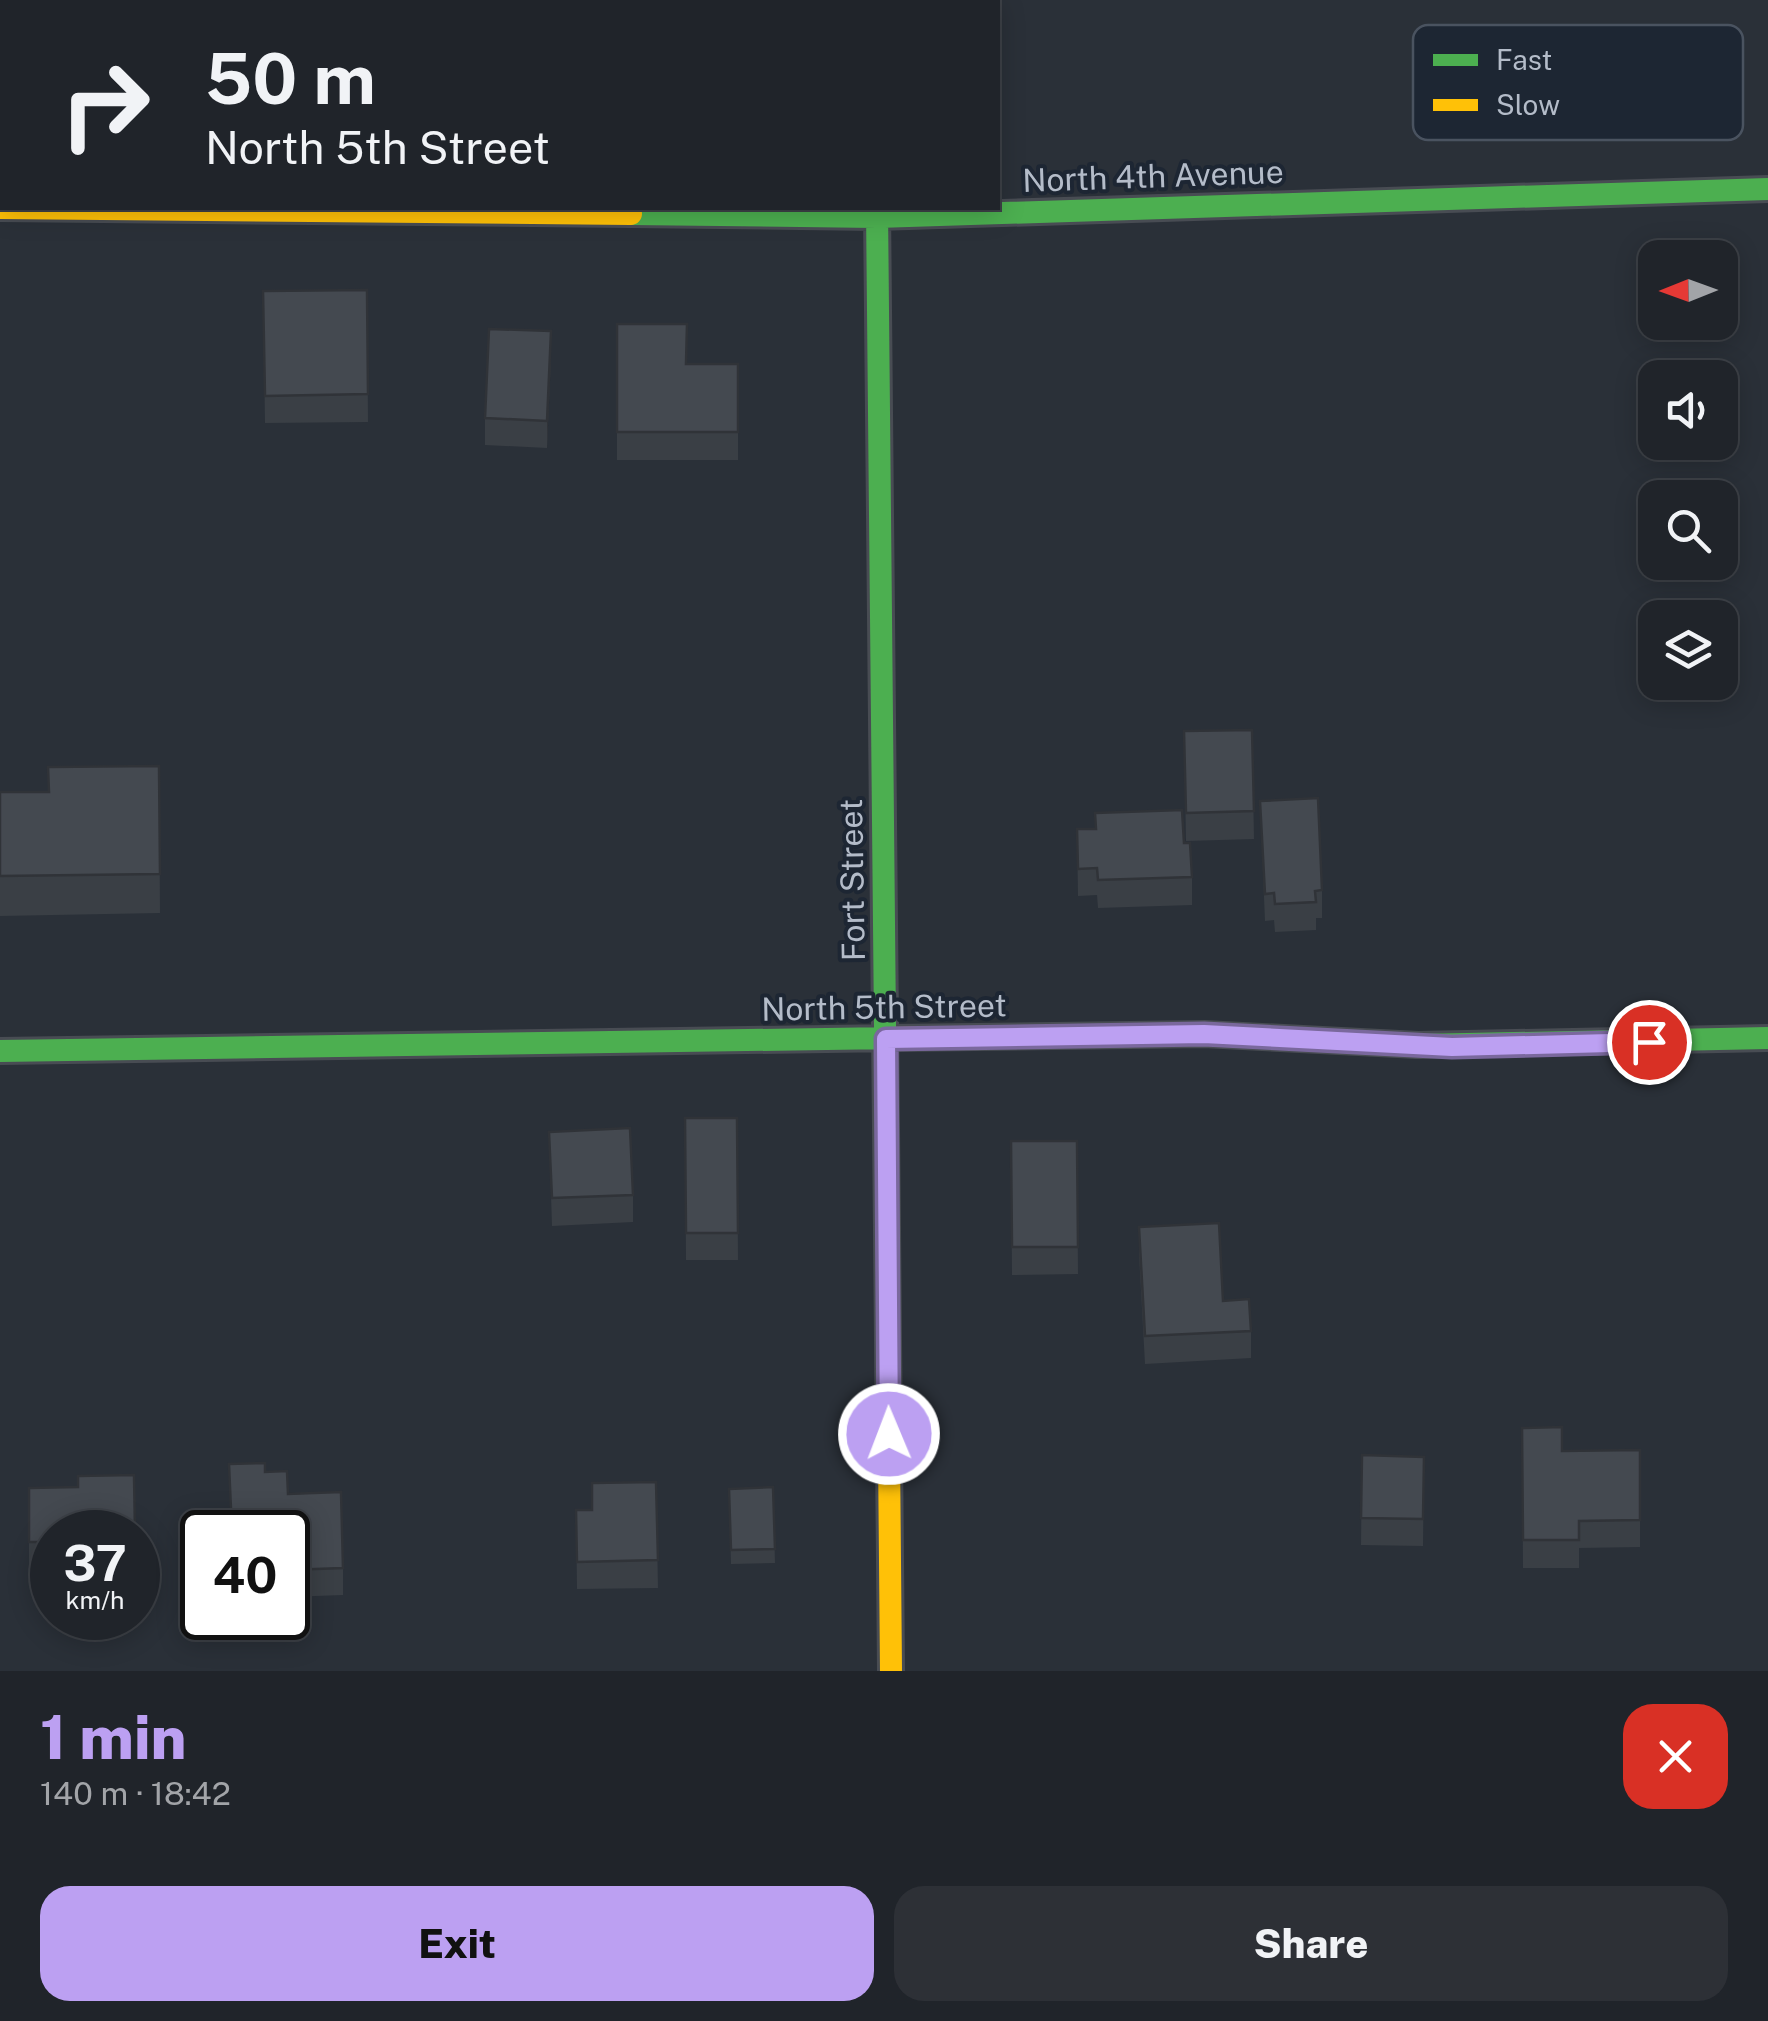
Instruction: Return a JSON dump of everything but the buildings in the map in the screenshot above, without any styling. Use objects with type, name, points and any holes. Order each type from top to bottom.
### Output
[{"type":"street","name":"North 4th Avenue","points":[[1000,209],[1768,189]]},
{"type":"street","name":"North 4th Avenue","points":[[438,210],[954,210]]},
{"type":"street","name":"Fort Street","points":[[877,212],[891,1671]]},
{"type":"street","name":"North 5th Street","points":[[0,1051],[1204,1034],[1452,1047],[1768,1038]]},
{"type":"traffic: fast","points":[[631,214],[877,217],[1768,189]]},
{"type":"traffic: fast","points":[[877,210],[887,1230]]},
{"type":"traffic: fast","points":[[0,1051],[891,1038]]},
{"type":"traffic: fast","points":[[1418,1045],[1768,1038]]},
{"type":"traffic: slow","points":[[210,210],[631,214]]},
{"type":"traffic: slow","points":[[891,1038],[1204,1034],[1418,1045]]},
{"type":"traffic: slow","points":[[887,1230],[891,1671]]},
{"type":"route","points":[[889,1434],[886,1039],[1204,1034],[1452,1047],[1649,1042]]}]
